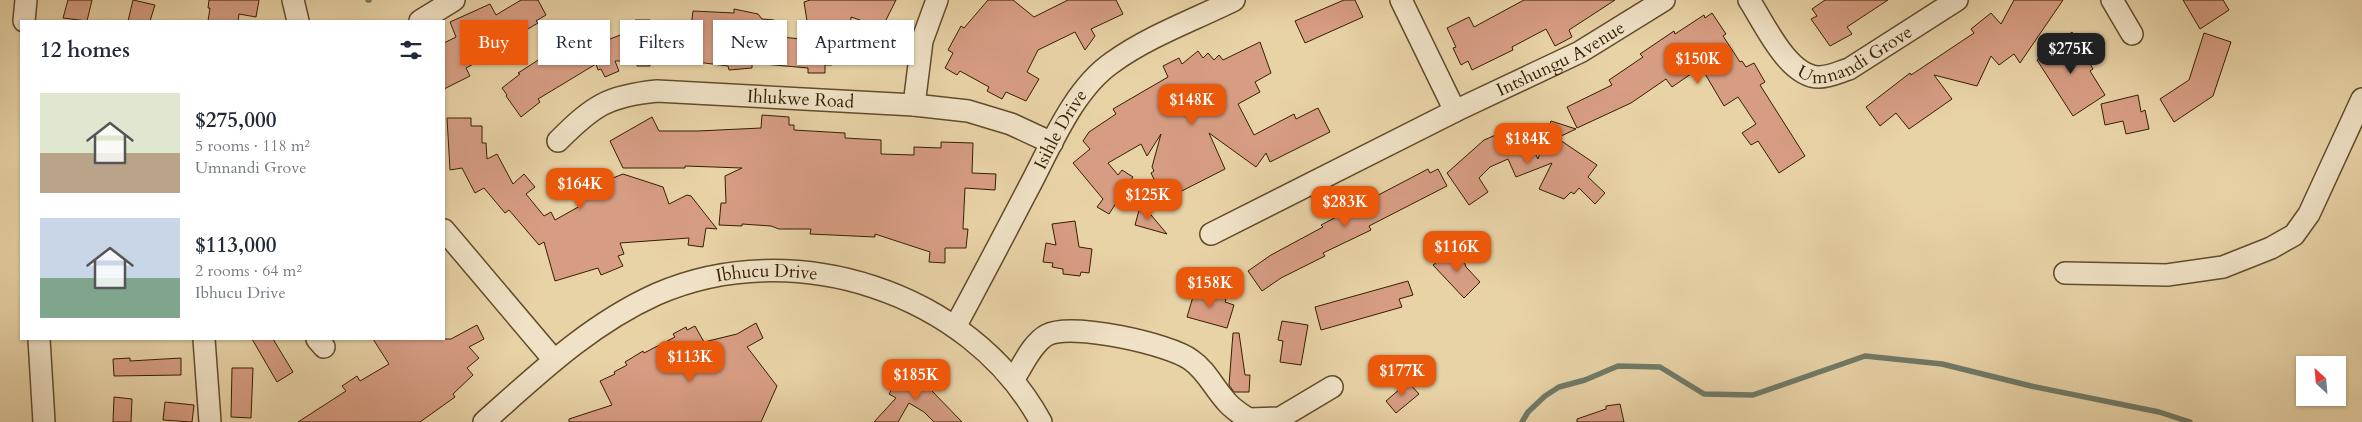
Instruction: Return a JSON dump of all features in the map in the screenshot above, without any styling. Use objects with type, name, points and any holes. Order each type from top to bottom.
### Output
[{"type":"street","points":[[24,20],[26,0]]},
{"type":"street","points":[[293,0],[298,20]]},
{"type":"street","points":[[422,20],[454,0]]},
{"type":"street","points":[[914,105],[922,41],[937,0]]},
{"type":"street","name":"Isihle Drive","points":[[956,327],[1052,143],[1080,95],[1091,81],[1113,62],[1138,47],[1234,0]]},
{"type":"street","points":[[1401,0],[1455,111]]},
{"type":"street","name":"Intshungu Avenue","points":[[1211,234],[1455,111],[1580,52],[1664,0]]},
{"type":"street","name":"Umnandi Grove","points":[[1749,0],[1783,53],[1796,69],[1818,77],[1833,75],[1849,69],[1957,0]]},
{"type":"street","points":[[2112,0],[2132,34]]},
{"type":"street","name":"Ihlukwe Road","points":[[558,141],[592,110],[616,97],[658,91],[914,105],[968,111],[1011,124],[1052,143]]},
{"type":"street","points":[[2065,273],[2167,275],[2223,266],[2270,248],[2294,235],[2309,214],[2362,99]]},
{"type":"street","points":[[445,231],[554,360]]},
{"type":"street","name":"Ibhucu Drive","points":[[484,422],[554,360],[613,316],[657,294],[703,279],[758,271],[785,270],[813,272],[859,282],[913,302],[956,327],[979,344],[1013,380],[1041,422]]},
{"type":"street","points":[[1013,380],[1038,343],[1047,334],[1062,332],[1123,337],[1171,350],[1192,360],[1228,404],[1251,421],[1280,418],[1291,414],[1332,387]]},
{"type":"street","points":[[39,340],[44,422]]},
{"type":"street","points":[[204,340],[210,422]]},
{"type":"building","points":[[68,0],[92,0],[87,20],[63,18]]},
{"type":"building","points":[[133,0],[155,5],[150,20],[128,20]]},
{"type":"building","points":[[209,0],[259,0],[256,17],[239,14],[238,20],[208,20],[210,8],[208,8]]},
{"type":"building","points":[[521,0],[538,0],[546,15],[528,29],[528,20],[460,20],[460,65],[472,65],[466,68],[470,76],[445,88],[445,42],[456,37],[450,22],[490,4],[496,15]]},
{"type":"building","points":[[810,0],[896,0],[886,20],[860,20],[851,17],[851,20],[807,20],[804,2]]},
{"type":"building","points":[[988,0],[1013,0],[1034,17],[1068,0],[1116,0],[1123,14],[1091,29],[1095,36],[1085,50],[1075,32],[1038,50],[1027,72],[1039,79],[1026,101],[1006,92],[1002,99],[987,91],[989,87],[960,71],[957,75],[945,68],[953,53],[948,50],[961,26],[964,28]]},
{"type":"building","points":[[1344,0],[1355,0],[1363,17],[1305,43],[1295,21]]},
{"type":"building","points":[[1524,0],[1615,0],[1569,30],[1572,37],[1555,46],[1546,29],[1512,47],[1513,50],[1472,70],[1468,61],[1461,65],[1453,48],[1456,47],[1447,28],[1469,17],[1474,27]]},
{"type":"building","points":[[1825,0],[1888,0],[1847,27],[1852,34],[1830,46],[1811,19],[1817,16],[1812,9]]},
{"type":"building","points":[[2014,0],[2063,0],[2020,63],[2014,54],[1999,65],[1991,56],[1977,86],[1934,75],[1952,99],[1909,129],[1896,113],[1880,126],[1866,107],[1910,73],[1911,75],[1974,33],[1971,29],[1991,13],[2001,24]]},
{"type":"building","points":[[2183,0],[2223,0],[2229,10],[2200,29]]},
{"type":"building","points":[[734,9],[758,14],[762,19],[774,20],[713,20],[713,64],[703,63],[703,20],[692,20],[693,11],[734,13]]},
{"type":"building","points":[[1712,13],[1726,34],[1723,36],[1740,62],[1742,61],[1746,67],[1754,63],[1765,82],[1760,85],[1805,156],[1779,173],[1758,141],[1751,145],[1742,133],[1756,124],[1738,97],[1724,106],[1701,67],[1672,87],[1666,79],[1631,103],[1577,128],[1567,107],[1612,85],[1609,80],[1643,57],[1640,54],[1674,31],[1675,34],[1704,15],[1705,18]]},
{"type":"building","points":[[2072,32],[2093,69],[2090,71],[2105,95],[2073,116],[2037,60]]},
{"type":"building","points":[[2204,33],[2231,42],[2213,96],[2174,122],[2160,99],[2189,80]]},
{"type":"building","points":[[620,35],[620,61],[615,61],[619,71],[605,77],[601,69],[598,70],[596,65],[610,65],[610,39]]},
{"type":"building","points":[[787,38],[797,39],[797,65],[825,65],[825,73],[808,73],[808,68],[774,65],[787,65]]},
{"type":"building","points":[[1260,42],[1271,73],[1255,82],[1260,92],[1238,104],[1254,135],[1294,114],[1296,119],[1318,108],[1330,132],[1270,162],[1266,153],[1256,167],[1209,133],[1225,169],[1164,200],[1151,173],[1154,171],[1152,167],[1161,134],[1147,156],[1141,144],[1108,163],[1118,175],[1122,170],[1133,177],[1109,214],[1097,207],[1103,199],[1073,163],[1090,149],[1083,141],[1089,132],[1116,114],[1113,109],[1168,77],[1163,66],[1179,58],[1182,64],[1198,51],[1203,58],[1208,53],[1214,60],[1219,55],[1223,60]]},
{"type":"building","points":[[538,60],[538,65],[594,65],[538,99],[540,102],[521,117],[502,88],[520,74],[518,73]]},
{"type":"building","points":[[720,65],[752,65],[752,68],[729,70],[728,66]]},
{"type":"building","points":[[2138,95],[2141,112],[2145,110],[2149,129],[2126,134],[2123,121],[2105,125],[2101,104]]},
{"type":"building","points":[[762,115],[789,117],[789,125],[794,125],[794,130],[845,133],[845,138],[881,140],[881,154],[914,155],[914,147],[941,148],[941,142],[973,143],[972,173],[996,174],[995,190],[965,188],[963,229],[968,229],[966,248],[945,248],[945,263],[929,262],[930,252],[875,234],[875,237],[810,234],[811,229],[779,229],[771,226],[742,224],[742,226],[719,225],[721,203],[726,203],[725,176],[742,168],[685,166],[685,168],[623,168],[610,141],[652,117],[659,131],[698,131],[761,128]]},
{"type":"building","points":[[447,118],[471,118],[471,126],[482,126],[482,143],[486,143],[487,159],[497,154],[513,184],[524,174],[535,187],[526,194],[544,216],[551,212],[555,220],[580,206],[575,193],[623,174],[663,187],[669,204],[687,195],[691,196],[717,229],[706,228],[703,247],[688,245],[689,238],[620,243],[624,254],[618,256],[623,266],[601,275],[598,268],[555,281],[544,242],[539,245],[509,210],[505,213],[484,188],[475,193],[462,168],[450,170]]},
{"type":"building","points":[[1551,121],[1576,129],[1557,138],[1597,165],[1588,177],[1605,193],[1595,204],[1579,188],[1574,194],[1571,192],[1564,199],[1539,189],[1552,163],[1516,177],[1508,159],[1490,167],[1479,178],[1488,192],[1469,205],[1447,173],[1484,140],[1505,131],[1511,144],[1527,137],[1538,159]]},
{"type":"building","points":[[1428,169],[1430,173],[1438,169],[1447,186],[1369,226],[1371,230],[1323,253],[1325,256],[1281,278],[1262,291],[1248,271],[1271,255],[1323,227],[1321,225]]},
{"type":"building","points":[[1141,203],[1167,234],[1135,225]]},
{"type":"building","points":[[1075,221],[1079,247],[1092,249],[1089,273],[1081,272],[1080,276],[1063,274],[1063,269],[1052,267],[1053,263],[1043,262],[1046,243],[1056,245],[1052,224]]},
{"type":"building","points":[[1459,247],[1466,267],[1480,282],[1464,298],[1433,265]]},
{"type":"building","points":[[1408,281],[1413,295],[1399,299],[1402,307],[1321,330],[1315,307]]},
{"type":"building","points":[[1195,290],[1226,299],[1225,302],[1234,305],[1227,328],[1187,317]]},
{"type":"building","points":[[1282,321],[1308,325],[1301,365],[1280,362],[1283,341],[1278,340]]},
{"type":"building","points":[[756,323],[763,338],[747,347],[777,386],[761,422],[569,422],[569,419],[612,405],[600,381],[615,374],[614,372],[627,365],[625,362],[643,351],[644,353],[675,337],[673,334],[686,327],[687,330],[695,326],[704,342],[737,334]]},
{"type":"building","points":[[477,325],[484,339],[469,347],[479,358],[467,368],[473,375],[453,394],[455,397],[420,422],[298,422],[346,391],[342,386],[357,376],[360,381],[389,364],[374,340],[451,339]]},
{"type":"building","points":[[1233,333],[1239,333],[1245,375],[1250,375],[1249,392],[1234,392],[1229,385]]},
{"type":"building","points":[[253,340],[274,340],[293,372],[277,382]]},
{"type":"building","points":[[130,358],[130,361],[181,358],[181,375],[114,376],[113,359]]},
{"type":"building","points":[[232,368],[253,368],[251,418],[231,417]]},
{"type":"building","points":[[903,371],[914,377],[919,371],[926,376],[922,382],[934,389],[932,391],[962,422],[934,422],[924,412],[909,403],[898,422],[874,422],[896,398],[889,394]]},
{"type":"building","points":[[1408,382],[1419,394],[1396,413],[1386,401]]},
{"type":"building","points":[[114,397],[132,399],[131,422],[113,422]]},
{"type":"building","points":[[165,402],[194,405],[192,422],[163,420]]},
{"type":"building","points":[[1620,404],[1624,422],[1577,422],[1577,419],[1606,409],[1606,406]]},
{"type":"waterway","points":[[1522,422],[1528,412],[1545,396],[1559,387],[1585,380],[1618,366],[1660,367],[1704,394],[1753,395],[1865,356],[1942,364],[2031,386],[2159,412],[2190,422]]}]
